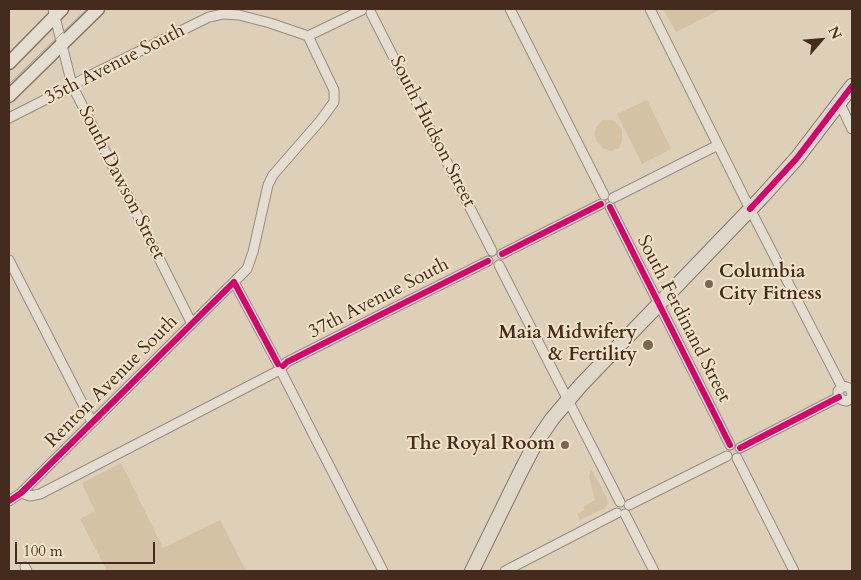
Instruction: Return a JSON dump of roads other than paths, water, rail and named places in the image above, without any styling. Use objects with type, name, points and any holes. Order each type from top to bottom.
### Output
[{"type":"main road","points":[[9,96],[98,9]]},
{"type":"main road","points":[[9,62],[57,11]]},
{"type":"main road","points":[[472,571],[528,457],[568,400],[797,158],[852,86]]},
{"type":"street","name":"South Ferdinand Street","points":[[510,9],[730,445]]},
{"type":"street","points":[[650,9],[842,387]]},
{"type":"street","points":[[308,36],[367,10]]},
{"type":"street","name":"South Hudson Street","points":[[367,10],[492,251]]},
{"type":"street","name":"South Dawson Street","points":[[57,11],[72,85],[192,324]]},
{"type":"street","name":"35th Avenue South","points":[[11,117],[209,17],[223,14],[238,15],[270,23],[308,36]]},
{"type":"street","name":"Renton Avenue South","points":[[9,501],[21,493],[247,269],[268,185],[273,175],[320,122],[334,102],[334,90],[308,36]]},
{"type":"street","points":[[840,104],[852,129]]},
{"type":"street","points":[[502,254],[718,146]]},
{"type":"street","points":[[492,251],[502,254],[503,260],[499,265],[493,266],[488,262],[488,255],[492,251]]},
{"type":"street","points":[[9,260],[92,422]]},
{"type":"street","name":"37th Avenue South","points":[[21,493],[30,496],[40,494],[280,369],[286,362],[488,262]]},
{"type":"street","points":[[499,265],[654,571]]},
{"type":"street","points":[[234,282],[383,571]]},
{"type":"street","points":[[842,387],[848,387],[852,396],[842,400],[839,397],[838,391],[842,387]]},
{"type":"street","points":[[740,448],[839,397]]},
{"type":"street","points":[[727,456],[726,449],[730,445],[736,444],[740,448]]},
{"type":"street","points":[[737,458],[740,448]]},
{"type":"street","points":[[507,571],[623,508],[727,456],[737,458]]},
{"type":"street","points":[[737,458],[794,571]]},
{"type":"tram line","points":[[9,84],[87,9]]},
{"type":"place","name":"Columbia City Fitness","points":[[709,284]]},
{"type":"place","name":"Maia Midwifery & Fertility","points":[[648,345]]},
{"type":"place","name":"The Royal Room","points":[[565,445]]}]
